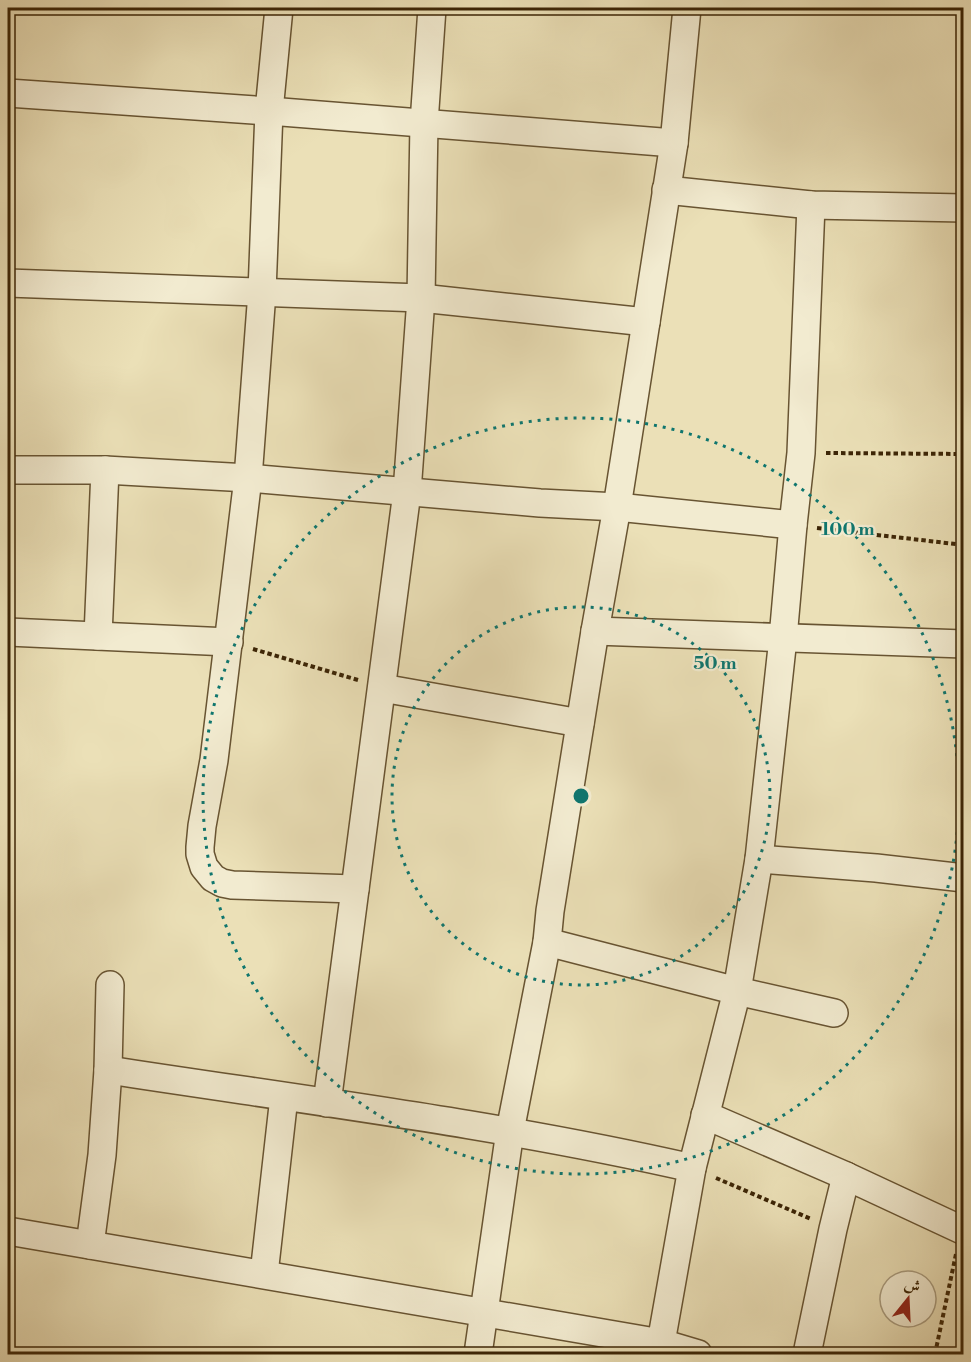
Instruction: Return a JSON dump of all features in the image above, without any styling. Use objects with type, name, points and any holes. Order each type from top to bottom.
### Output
[{"type":"street","points":[[279,8],[269,111],[262,292],[248,478],[214,760],[200,854],[204,867],[213,878],[222,883],[355,889]]},
{"type":"street","points":[[327,1103],[407,492],[420,298],[424,123],[432,8]]},
{"type":"street","points":[[478,1354],[510,1131],[547,942],[550,911],[674,143],[687,8]]},
{"type":"street","points":[[8,93],[674,143]]},
{"type":"street","points":[[666,190],[811,205],[963,208]]},
{"type":"street","points":[[660,1349],[692,1168],[737,991],[759,859],[801,453],[811,205]]},
{"type":"street","points":[[8,283],[420,298],[646,322]]},
{"type":"street","points":[[8,470],[105,470],[248,478],[540,503],[617,507],[793,525]]},
{"type":"street","points":[[98,636],[105,470]]},
{"type":"street","points":[[595,631],[963,644]]},
{"type":"street","points":[[8,633],[229,642]]},
{"type":"street","points":[[381,688],[580,723]]},
{"type":"street","points":[[759,859],[876,868],[963,878]]},
{"type":"street","points":[[547,942],[737,991],[834,1013]]},
{"type":"street","points":[[90,1245],[102,1155],[108,1070],[110,985]]},
{"type":"street","points":[[108,1070],[510,1131],[616,1150],[692,1168]]},
{"type":"street","points":[[264,1274],[284,1097]]},
{"type":"street","points":[[705,1115],[846,1176],[962,1231]]},
{"type":"street","points":[[807,1354],[846,1176]]},
{"type":"street","points":[[8,1231],[485,1312],[660,1349],[698,1354]]},
{"type":"path","points":[[801,453],[963,454]]},
{"type":"path","points":[[793,525],[963,545]]},
{"type":"path","points":[[229,642],[381,688]]},
{"type":"path","points":[[692,1168],[833,1229]]},
{"type":"path","points":[[935,1354],[962,1231]]}]
